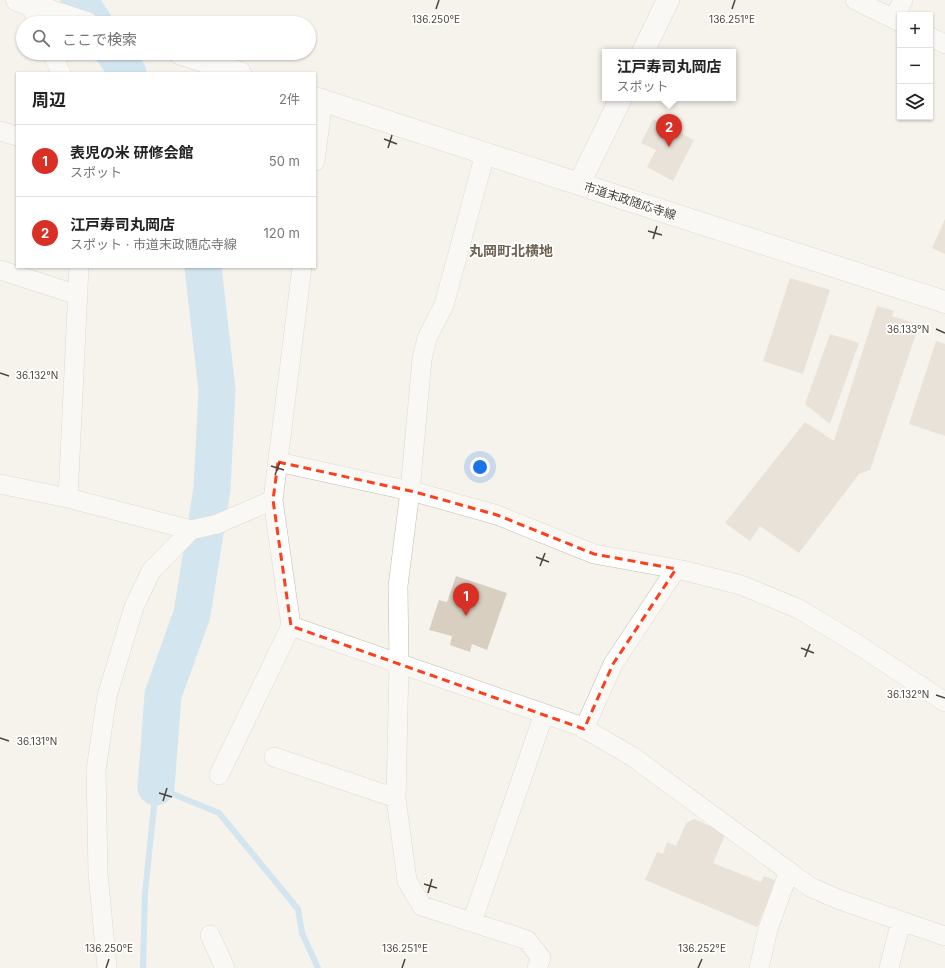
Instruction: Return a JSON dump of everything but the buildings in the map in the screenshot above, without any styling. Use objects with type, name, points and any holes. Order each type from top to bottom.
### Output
[{"type":"street","points":[[644,49],[668,0]]},
{"type":"street","points":[[855,0],[897,20]]},
{"type":"street","points":[[899,12],[903,0]]},
{"type":"street","points":[[28,9],[58,16]]},
{"type":"street","points":[[933,38],[945,44]]},
{"type":"street","points":[[55,60],[61,72]]},
{"type":"street","points":[[200,60],[237,72]]},
{"type":"street","points":[[316,146],[319,99]]},
{"type":"street","name":"市道末政随応寺線","points":[[319,99],[945,302]]},
{"type":"street","points":[[579,184],[620,101]]},
{"type":"street","points":[[0,131],[16,136]]},
{"type":"street","points":[[485,154],[444,305],[427,338],[422,359],[410,491],[398,586],[399,664],[396,798],[407,881],[422,906],[527,940],[541,958],[537,968]]},
{"type":"street","points":[[68,498],[79,268]]},
{"type":"street","points":[[219,775],[291,626],[273,500],[302,268]]},
{"type":"street","points":[[0,270],[78,295]]},
{"type":"street","points":[[278,462],[410,491],[497,515],[594,554],[676,569],[741,585],[799,609],[857,644],[945,702]]},
{"type":"street","points":[[0,484],[68,498],[191,530],[217,524],[273,500]]},
{"type":"street","points":[[107,968],[98,873],[96,770],[107,696],[134,607],[151,571],[191,530]]},
{"type":"street","points":[[584,729],[613,664],[676,569]]},
{"type":"street","points":[[291,626],[584,729],[633,757],[810,887],[840,900],[945,936]]},
{"type":"street","points":[[472,922],[544,714]]},
{"type":"street","points":[[274,757],[396,798]]},
{"type":"street","points":[[759,968],[768,929],[789,871]]},
{"type":"street","points":[[889,968],[901,921]]},
{"type":"street","points":[[210,935],[225,968]]},
{"type":"highlighted area","points":[[278,462],[415,492],[497,515],[594,554],[676,569],[613,664],[584,729],[291,626],[273,500]]},
{"type":"waterway","points":[[79,0],[89,16]]},
{"type":"waterway","points":[[119,60],[127,72]]},
{"type":"waterway","points":[[156,787],[163,695],[192,614],[212,489],[217,390],[203,268]]},
{"type":"waterway","points":[[143,968],[145,893],[156,787],[219,813],[298,909],[302,933],[318,968]]},
{"type":"place","name":"江戸寿司丸岡店","points":[[669,147]]},
{"type":"place","name":"表児の米 研修会館","points":[[466,616]]},
{"type":"district","name":"丸岡町北横地","points":[[511,251]]}]
